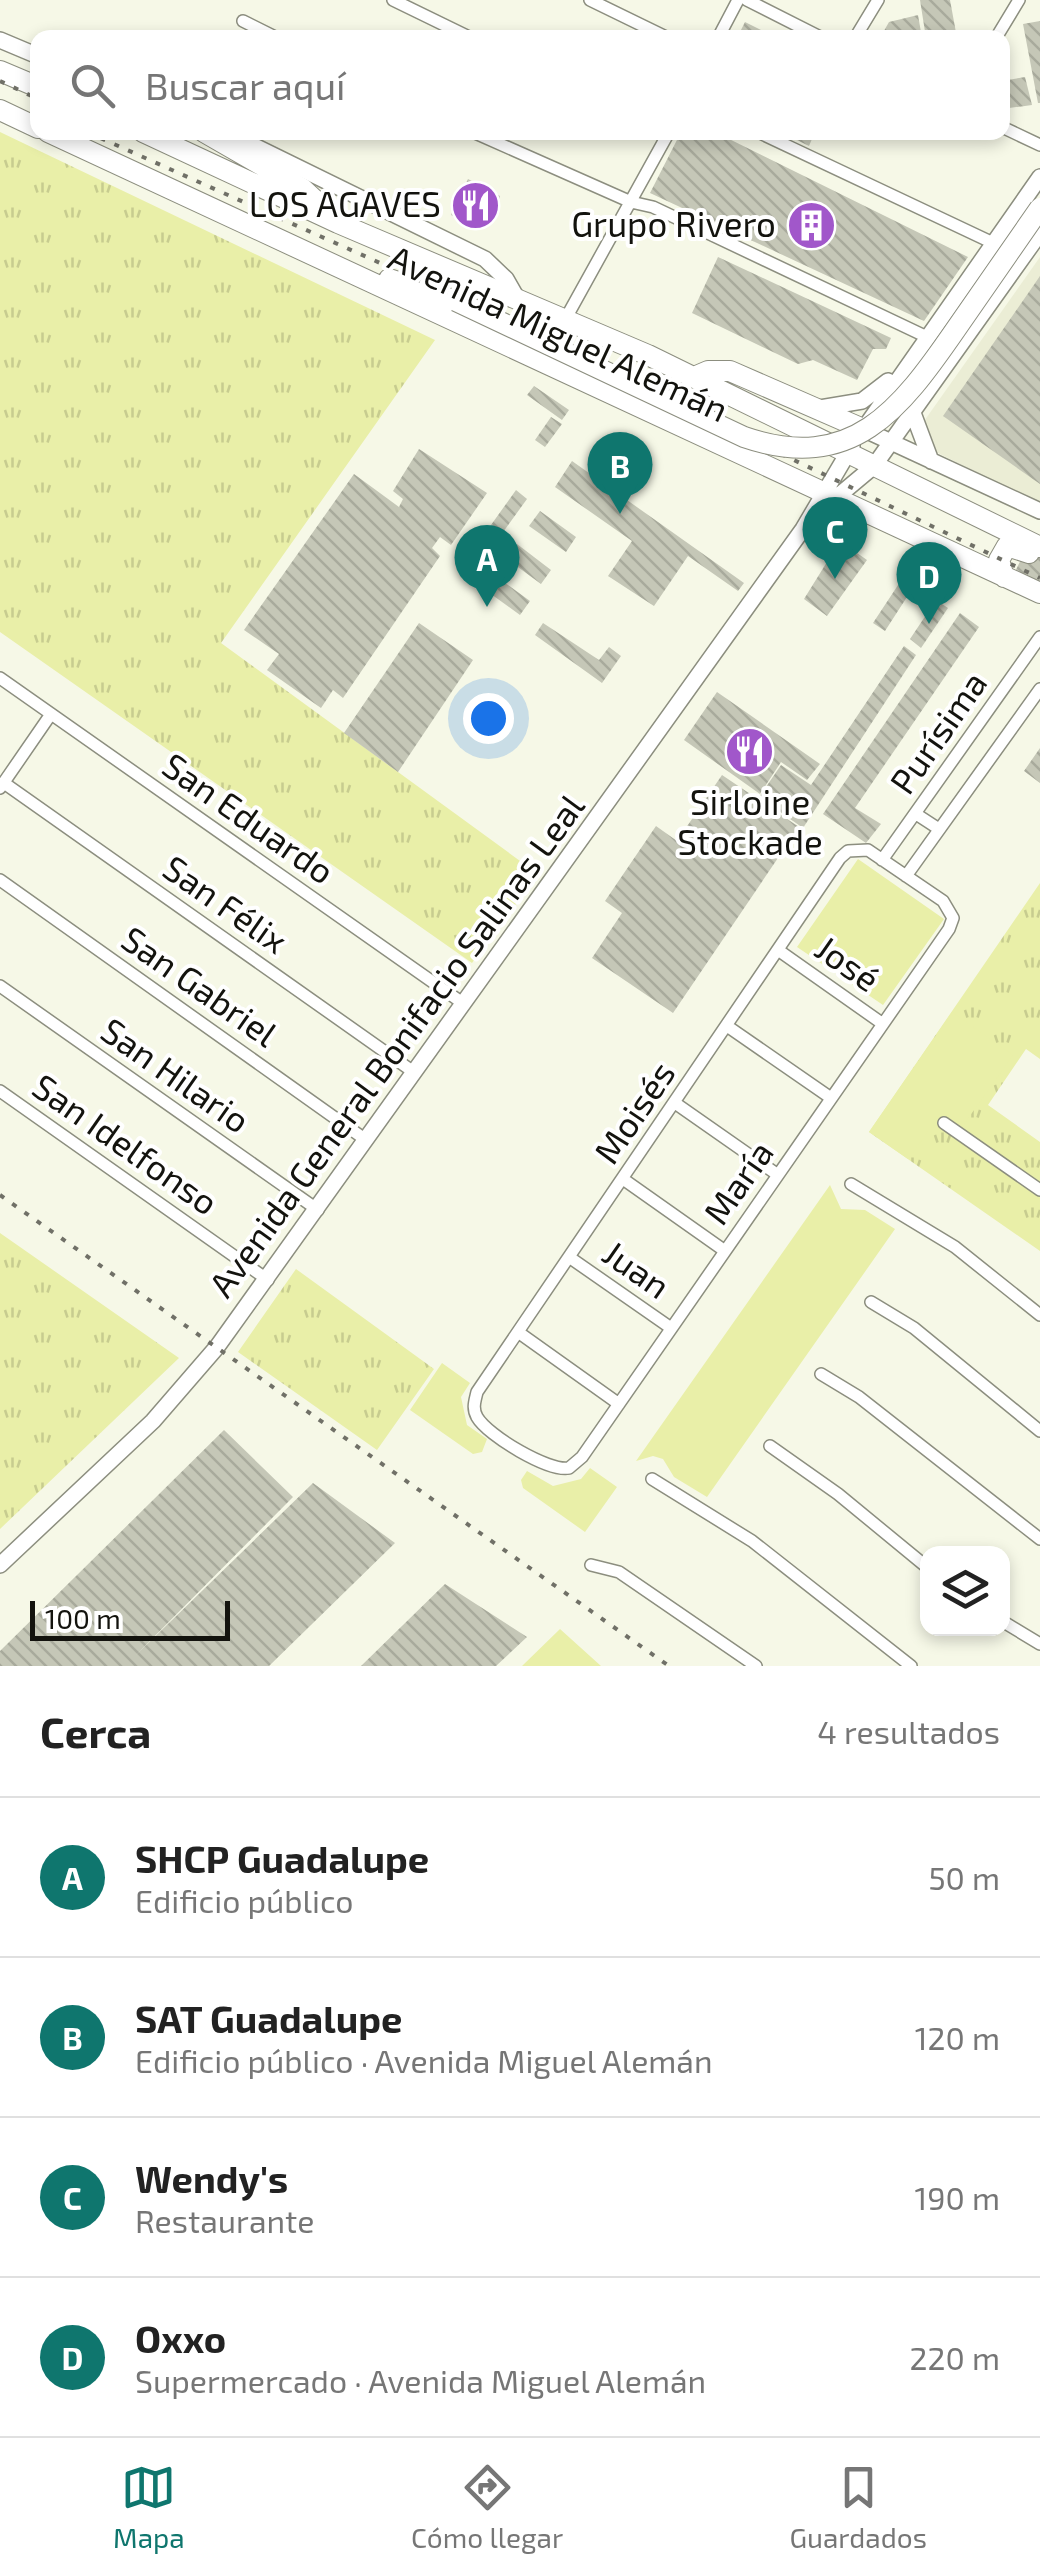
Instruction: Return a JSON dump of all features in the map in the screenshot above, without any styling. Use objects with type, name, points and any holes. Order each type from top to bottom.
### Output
[{"type":"highway","points":[[0,71],[30,84]]},
{"type":"highway","points":[[0,110],[30,124]]},
{"type":"highway","name":"Avenida Miguel Alemán","points":[[65,140],[1040,593]]},
{"type":"highway","name":"Avenida Miguel Alemán","points":[[161,140],[520,303],[566,318],[1040,547]]},
{"type":"highway","points":[[218,140],[303,189],[338,223]]},
{"type":"highway","points":[[306,252],[456,301],[744,437],[776,446],[822,447],[852,438],[898,408],[1040,208]]},
{"type":"highway","points":[[694,378],[708,371],[730,371],[863,430]]},
{"type":"highway","points":[[728,450],[747,451],[762,440],[765,426],[756,408]]},
{"type":"highway","points":[[1004,576],[999,560],[1007,546],[1040,557]]},
{"type":"street","points":[[393,0],[455,30]]},
{"type":"street","points":[[590,0],[652,30]]},
{"type":"street","points":[[722,30],[738,0]]},
{"type":"street","points":[[747,0],[806,30]]},
{"type":"street","points":[[859,30],[878,0]]},
{"type":"street","points":[[1001,30],[1019,0]]},
{"type":"street","points":[[243,21],[261,30]]},
{"type":"street","points":[[0,40],[30,53]]},
{"type":"street","points":[[1010,131],[1040,145]]},
{"type":"street","name":"Avenida Miguel Alemán","points":[[242,140],[485,259],[506,279],[520,303]]},
{"type":"street","points":[[492,140],[630,202],[653,207],[925,341],[869,397],[842,407],[818,408]]},
{"type":"street","points":[[566,318],[665,140]]},
{"type":"street","points":[[775,140],[991,242]]},
{"type":"street","name":"Avenida General Bonifacio Salinas Leal","points":[[0,1565],[180,1394],[268,1280],[828,496],[847,452],[1040,177]]},
{"type":"street","name":"Avenida General Bonifacio Salinas Leal","points":[[828,496],[874,466],[1040,233]]},
{"type":"street","points":[[902,376],[912,391],[932,387]]},
{"type":"street","points":[[913,413],[932,461]]},
{"type":"street","points":[[863,430],[1040,512]]},
{"type":"street","name":"Purísima","points":[[882,860],[1040,637]]},
{"type":"street","name":"San Eduardo","points":[[0,678],[464,1004]]},
{"type":"street","name":"Purísima","points":[[906,876],[1040,689]]},
{"type":"street","points":[[2,786],[51,714]]},
{"type":"street","name":"San Félix","points":[[2,786],[415,1072]]},
{"type":"street","points":[[916,814],[939,829]]},
{"type":"street","name":"Moisés","points":[[562,1470],[545,1467],[482,1423],[474,1409],[477,1392],[848,851],[868,850],[882,860]]},
{"type":"street","points":[[882,860],[906,876]]},
{"type":"street","name":"María","points":[[562,1470],[576,1465],[883,1024],[952,918],[943,902],[906,876]]},
{"type":"street","name":"San Gabriel","points":[[0,880],[366,1140]]},
{"type":"street","name":"José","points":[[778,950],[883,1024]]},
{"type":"street","name":"San Hilario","points":[[0,986],[318,1210]]},
{"type":"street","points":[[727,1026],[831,1098]]},
{"type":"street","name":"San Idelfonso","points":[[0,1090],[268,1280]]},
{"type":"street","points":[[674,1103],[778,1175]]},
{"type":"street","points":[[944,1123],[1040,1190]]},
{"type":"street","points":[[623,1179],[725,1251]]},
{"type":"street","points":[[850,1184],[955,1247],[1040,1315]]},
{"type":"street","name":"Juan","points":[[570,1257],[672,1328]]},
{"type":"street","points":[[871,1302],[914,1328],[1040,1431]]},
{"type":"street","points":[[518,1332],[619,1404]]},
{"type":"street","points":[[821,1374],[859,1398],[1040,1539]]},
{"type":"street","points":[[770,1446],[838,1494],[920,1561]]},
{"type":"street","points":[[652,1479],[732,1526],[911,1666]]},
{"type":"street","points":[[591,1565],[618,1572],[756,1666]]},
{"type":"street","points":[[1010,1626],[1040,1644]]},
{"type":"shaded area","points":[[1040,257],[1040,504],[928,448],[922,424]]},
{"type":"green space","points":[[0,132],[435,340],[221,643],[538,874],[472,963],[0,632]]},
{"type":"green space","points":[[858,859],[944,919],[883,1005],[797,947]]},
{"type":"green space","points":[[1040,883],[1040,1059],[1026,1049],[988,1105],[1040,1142],[1040,1251],[869,1132]]},
{"type":"green space","points":[[952,1012],[1013,1055],[962,1127],[933,1125],[908,1159],[869,1132]]},
{"type":"green space","points":[[830,1185],[841,1209],[865,1210],[895,1229],[707,1497],[674,1477],[663,1459],[653,1456],[636,1461]]},
{"type":"green space","points":[[0,1233],[179,1358],[0,1529]]},
{"type":"green space","points":[[296,1269],[434,1369],[377,1450],[238,1352]]},
{"type":"green space","points":[[442,1363],[470,1383],[461,1397],[467,1425],[487,1439],[482,1452],[473,1454],[410,1410]]},
{"type":"green space","points":[[590,1468],[617,1487],[585,1532],[523,1488],[521,1480],[527,1471],[553,1486],[581,1479]]},
{"type":"green space","points":[[560,1629],[601,1666],[522,1666]]},
{"type":"building","points":[[920,0],[950,0],[956,30],[925,30]]},
{"type":"building","points":[[918,15],[921,30],[884,30],[889,22]]},
{"type":"building","points":[[1040,21],[1040,103],[1038,103],[1023,24]]},
{"type":"building","points":[[745,22],[761,30],[741,30]]},
{"type":"building","points":[[1025,77],[1032,105],[1010,108],[1010,80]]},
{"type":"building","name":"Grupo Rivero","points":[[677,140],[731,140],[968,257],[924,321],[650,193]]},
{"type":"building","name":"LOS AGAVES","points":[[468,179],[500,196],[492,222],[483,217],[477,229],[451,215]]},
{"type":"building","points":[[718,257],[891,338],[886,349],[873,349],[857,380],[813,360],[798,364],[692,313]]},
{"type":"building","points":[[1040,276],[1040,484],[943,416]]},
{"type":"building","points":[[534,386],[569,410],[562,420],[527,395]]},
{"type":"building","points":[[551,417],[562,424],[545,447],[535,440]]},
{"type":"building","points":[[419,449],[487,493],[451,545],[440,537],[432,548],[440,556],[343,698],[333,690],[321,708],[267,670],[279,654],[244,630],[354,474],[399,507],[403,499],[393,491]]},
{"type":"building","points":[[572,461],[744,583],[738,591],[688,556],[654,606],[608,576],[632,541],[555,487]]},
{"type":"building","points":[[516,490],[527,499],[477,568],[466,560]]},
{"type":"building","points":[[540,511],[576,537],[566,552],[529,526]]},
{"type":"building","points":[[840,541],[867,560],[827,616],[804,599]]},
{"type":"building","points":[[1030,541],[1040,546],[1040,596],[1010,582]]},
{"type":"building","points":[[517,544],[551,570],[541,584],[507,559]]},
{"type":"building","points":[[494,575],[530,601],[520,615],[484,589]]},
{"type":"building","points":[[904,576],[916,583],[885,631],[873,623]]},
{"type":"building","points":[[936,600],[948,608],[921,648],[910,639]]},
{"type":"building","points":[[960,613],[979,627],[855,808],[881,824],[866,843],[823,814]]},
{"type":"building","points":[[419,623],[473,660],[398,772],[344,733]]},
{"type":"building","points":[[543,623],[599,660],[609,647],[621,656],[602,683],[535,635]]},
{"type":"building","points":[[904,646],[916,655],[803,828],[759,797],[781,765],[811,785]]},
{"type":"building","name":"Sirloine Stockade","points":[[717,692],[820,764],[807,780],[781,762],[760,794],[684,740]]},
{"type":"building","points":[[1040,748],[1040,783],[1024,771]]},
{"type":"building","points":[[722,775],[799,827],[673,1013],[592,958],[622,913],[605,901],[656,826],[677,841]]},
{"type":"building","points":[[224,1430],[293,1497],[136,1655],[313,1483],[395,1543],[269,1666],[0,1666],[0,1651]]},
{"type":"building","points":[[445,1584],[527,1637],[496,1666],[361,1666]]},
{"type":"railway","points":[[0,81],[30,95]]},
{"type":"railway","points":[[105,140],[624,372],[771,449],[1040,578]]},
{"type":"railway","points":[[0,1195],[669,1666]]},
{"type":"place","name":"LOS AGAVES","points":[[476,205]]},
{"type":"place","name":"Grupo Rivero","points":[[811,225]]},
{"type":"place","name":"SAT Guadalupe","points":[[620,514]]},
{"type":"place","name":"Wendy's","points":[[835,579]]},
{"type":"place","name":"SHCP Guadalupe","points":[[487,607]]},
{"type":"place","name":"Oxxo","points":[[929,624]]},
{"type":"place","name":"Sirloine Stockade","points":[[750,751]]}]
